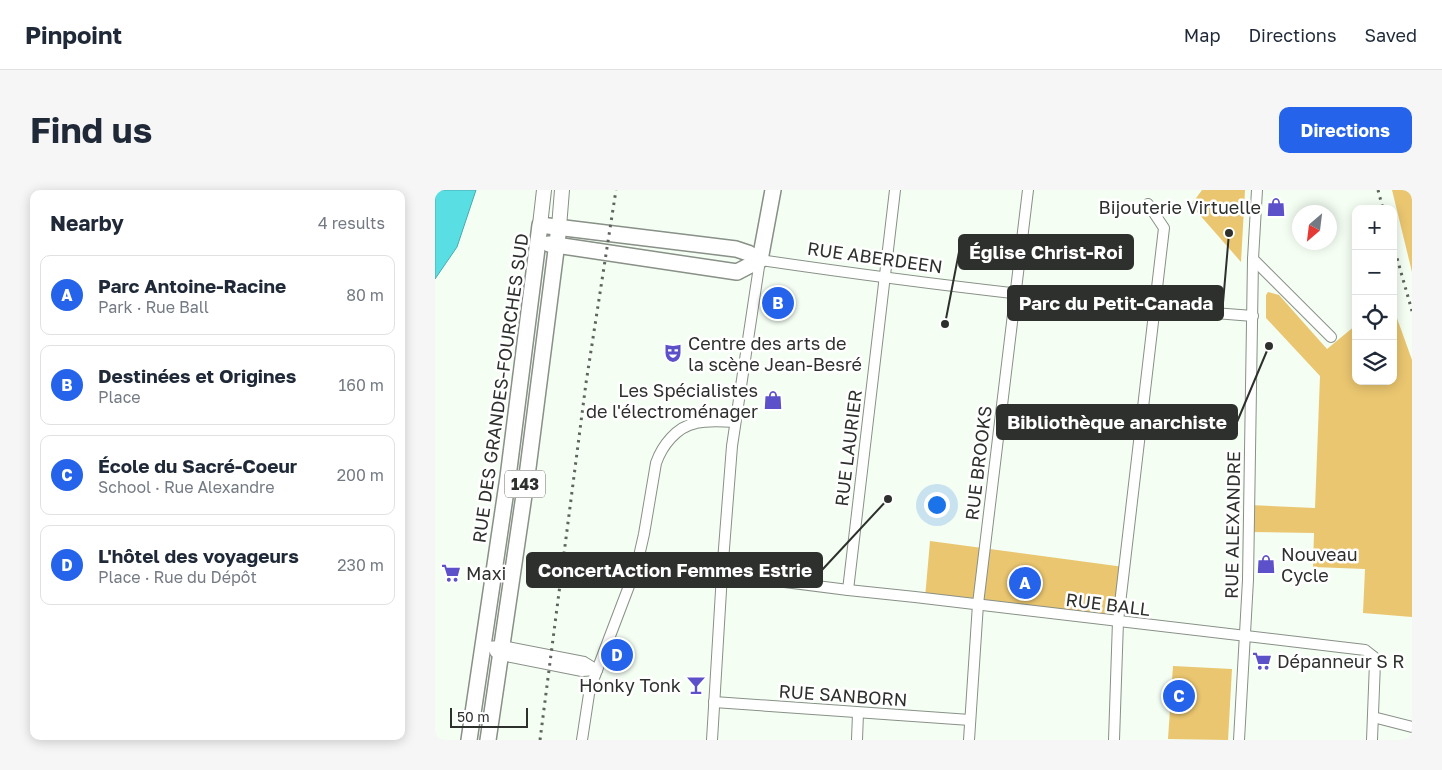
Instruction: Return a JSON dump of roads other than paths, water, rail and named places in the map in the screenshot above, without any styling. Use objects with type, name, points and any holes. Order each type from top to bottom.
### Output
[{"type":"main road","name":"RUE DES GRANDES-FOURCHES SUD","points":[[469,740],[484,647],[539,243],[544,190]]},
{"type":"main road","name":"RUE DES GRANDES-FOURCHES SUD","points":[[488,740],[529,458],[557,245],[562,190]]},
{"type":"main road","points":[[539,243],[737,272],[760,260],[773,190]]},
{"type":"main road","name":"RUE ABERDEEN","points":[[540,225],[737,249],[760,260]]},
{"type":"street","name":"RUE LAURIER","points":[[848,590],[895,190]]},
{"type":"street","name":"RUE BROOKS","points":[[969,740],[978,604],[1028,190]]},
{"type":"street","name":"RUE ALEXANDRE","points":[[1239,740],[1250,532],[1253,259],[1257,190]]},
{"type":"street","points":[[1114,740],[1118,621],[1164,228],[1147,204]]},
{"type":"street","points":[[1253,259],[1331,337]]},
{"type":"street","name":"RUE ABERDEEN","points":[[760,260],[1015,294],[1155,309],[1253,316]]},
{"type":"street","points":[[712,740],[722,574],[735,422],[760,260]]},
{"type":"street","points":[[582,740],[589,694],[637,566],[659,454],[667,442],[684,428],[694,423],[735,422]]},
{"type":"street","name":"RUE BALL","points":[[722,574],[1365,650],[1374,656],[1375,662],[1373,717]]},
{"type":"street","points":[[484,647],[582,671],[597,670]]},
{"type":"street","name":"RUE SANBORN","points":[[714,702],[970,720]]},
{"type":"street","points":[[857,740],[859,713]]},
{"type":"street","points":[[1372,740],[1373,717],[1412,727]]},
{"type":"water","points":[[435,190],[476,190],[457,247],[435,279]]},
{"type":"railway","points":[[540,740],[586,383],[616,190]]},
{"type":"railway","points":[[1378,190],[1382,205]]},
{"type":"railway","points":[[1395,250],[1412,311]]},
{"type":"place","name":"Bijouterie Virtuelle","points":[[1276,207]]},
{"type":"place","name":"Parc du Petit-Canada","points":[[1229,233]]},
{"type":"place","name":"Destinées et Origines","points":[[778,303]]},
{"type":"place","name":"Église Christ-Roi","points":[[945,324]]},
{"type":"place","name":"Bibliothèque anarchiste","points":[[1269,346]]},
{"type":"place","name":"Centre des arts de la scène Jean-Besré","points":[[673,353]]},
{"type":"place","name":"Les Spécialistes de l'électroménager","points":[[773,400]]},
{"type":"place","name":"ConcertAction Femmes Estrie","points":[[888,499]]},
{"type":"place","name":"Nouveau Cycle","points":[[1266,564]]},
{"type":"place","name":"Maxi","points":[[451,573]]},
{"type":"place","name":"Parc Antoine-Racine","points":[[1025,583]]},
{"type":"place","name":"L'hôtel des voyageurs","points":[[617,655]]},
{"type":"place","name":"Dépanneur S R","points":[[1262,661]]},
{"type":"place","name":"Honky Tonk","points":[[696,685]]},
{"type":"place","name":"École du Sacré-Coeur","points":[[1179,696]]}]
